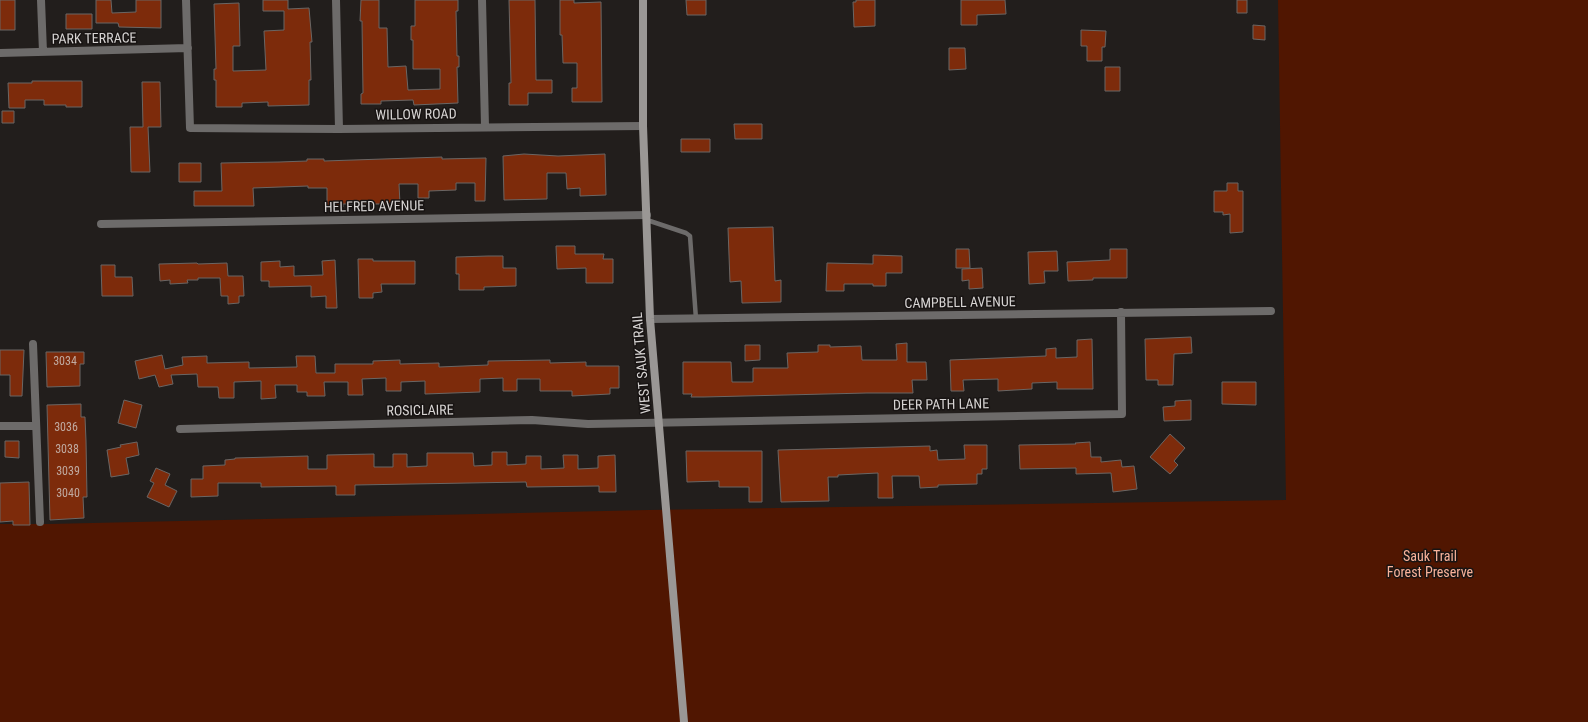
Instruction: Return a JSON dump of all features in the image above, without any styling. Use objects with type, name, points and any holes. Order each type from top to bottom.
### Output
[{"type":"main road","name":"WEST SAUK TRAIL","points":[[643,0],[643,126],[650,319],[684,722]]},
{"type":"street","points":[[42,0],[43,52]]},
{"type":"street","points":[[186,0],[188,48]]},
{"type":"street","points":[[336,0],[339,129]]},
{"type":"street","points":[[482,0],[485,126]]},
{"type":"street","name":"PARK TERRACE","points":[[0,53],[188,48]]},
{"type":"street","name":"WILLOW ROAD","points":[[188,48],[190,128],[339,129],[485,126],[643,126]]},
{"type":"street","name":"HELFRED AVENUE","points":[[101,224],[647,218]]},
{"type":"street","name":"CAMPBELL AVENUE","points":[[650,319],[1270,311]]},
{"type":"street","name":"DEER PATH LANE","points":[[659,423],[1122,414],[1121,312]]},
{"type":"street","points":[[33,344],[40,522]]},
{"type":"street","name":"ROSICLAIRE","points":[[180,429],[532,420],[588,424],[659,423]]},
{"type":"street","points":[[0,426],[36,426]]},
{"type":"lane","points":[[647,218],[686,233],[690,236],[696,319]]},
{"type":"green space","name":"Sauk Trail Forest Preserve","points":[[1278,0],[1588,0],[1588,722],[0,722],[0,524],[648,510],[1286,500]]},
{"type":"building","points":[[0,0],[15,0],[15,30],[0,30]]},
{"type":"building","points":[[96,0],[111,0],[112,13],[136,12],[136,0],[161,0],[161,28],[119,27],[118,23],[96,23]]},
{"type":"building","points":[[263,0],[288,0],[288,9],[309,8],[312,42],[310,42],[311,80],[309,80],[309,105],[268,106],[268,102],[242,103],[242,107],[216,107],[216,80],[214,80],[214,69],[216,69],[214,4],[239,3],[240,46],[233,46],[233,71],[266,70],[264,31],[284,30],[284,11],[263,11]]},
{"type":"building","points":[[361,0],[379,0],[379,28],[387,28],[388,67],[406,66],[408,90],[440,89],[440,69],[413,69],[413,40],[411,40],[411,26],[415,26],[415,0],[458,0],[458,11],[456,11],[457,56],[459,56],[459,67],[457,67],[458,103],[414,105],[413,100],[381,101],[381,104],[361,104],[361,94],[363,93],[362,21],[360,21]]},
{"type":"building","points":[[509,0],[535,0],[536,80],[552,80],[552,93],[528,93],[528,105],[509,105],[509,83],[511,83]]},
{"type":"building","points":[[560,0],[574,0],[574,3],[601,2],[602,102],[572,102],[572,88],[577,88],[577,63],[563,63],[562,35],[560,35]]},
{"type":"building","points":[[686,0],[706,0],[706,15],[687,15]]},
{"type":"building","points":[[856,0],[875,0],[875,26],[854,27],[853,2],[856,2]]},
{"type":"building","points":[[961,0],[1005,0],[1006,14],[977,15],[977,25],[961,25]]},
{"type":"building","points":[[1237,0],[1247,0],[1247,13],[1237,13]]},
{"type":"building","points":[[66,14],[92,14],[92,29],[66,29]]},
{"type":"building","points":[[1253,25],[1265,26],[1265,40],[1253,39]]},
{"type":"building","points":[[1081,30],[1106,31],[1105,47],[1102,47],[1102,61],[1087,61],[1087,46],[1081,46]]},
{"type":"building","points":[[949,48],[965,48],[966,69],[949,70]]},
{"type":"building","points":[[1105,67],[1120,67],[1120,91],[1105,91]]},
{"type":"building","points":[[32,81],[82,81],[82,107],[44,105],[44,100],[25,100],[25,108],[9,108],[8,83],[32,83]]},
{"type":"building","points":[[142,82],[160,82],[161,127],[148,127],[150,172],[131,172],[130,127],[143,127]]},
{"type":"building","points":[[2,111],[14,111],[14,123],[2,123]]},
{"type":"building","points":[[734,124],[762,124],[762,139],[735,139]]},
{"type":"building","points":[[681,139],[710,139],[710,152],[681,152]]},
{"type":"building","points":[[524,154],[558,156],[605,154],[606,195],[580,196],[580,188],[567,189],[566,173],[547,173],[547,199],[504,200],[503,156]]},
{"type":"building","points":[[442,157],[442,159],[486,158],[485,201],[475,201],[475,183],[456,183],[456,190],[429,191],[429,198],[418,198],[418,184],[399,184],[400,204],[343,204],[343,207],[327,207],[327,188],[308,188],[308,186],[253,188],[254,206],[194,206],[194,191],[222,191],[221,163],[307,161],[307,159],[324,159],[324,161]]},
{"type":"building","points":[[179,163],[201,163],[201,182],[179,182]]},
{"type":"building","points":[[1227,183],[1238,183],[1238,191],[1243,191],[1243,232],[1230,233],[1230,214],[1223,215],[1223,212],[1214,212],[1214,191],[1227,191]]},
{"type":"building","points":[[773,227],[775,281],[781,280],[781,302],[742,303],[741,281],[730,282],[728,228]]},
{"type":"building","points":[[556,246],[575,246],[575,254],[604,254],[603,259],[613,259],[613,283],[586,283],[586,268],[557,269]]},
{"type":"building","points":[[956,249],[969,249],[970,268],[956,268]]},
{"type":"building","points":[[1110,249],[1127,249],[1127,278],[1093,278],[1093,280],[1068,281],[1067,262],[1110,260]]},
{"type":"building","points":[[1057,251],[1058,271],[1044,271],[1045,283],[1029,284],[1028,252]]},
{"type":"building","points":[[873,255],[902,256],[902,273],[886,273],[886,286],[873,286],[873,284],[844,284],[844,291],[826,291],[827,263],[873,264]]},
{"type":"building","points":[[503,256],[503,268],[516,268],[516,286],[484,287],[484,290],[459,290],[459,274],[456,274],[456,257]]},
{"type":"building","points":[[358,259],[373,259],[373,261],[415,261],[415,284],[381,284],[382,292],[373,293],[373,298],[359,298]]},
{"type":"building","points":[[335,260],[337,308],[326,308],[326,296],[311,297],[311,286],[269,287],[269,281],[261,281],[261,262],[280,261],[280,267],[294,266],[294,276],[323,275],[322,261]]},
{"type":"building","points":[[227,263],[228,276],[243,276],[244,296],[239,296],[239,303],[228,304],[228,296],[221,296],[220,278],[198,278],[198,280],[187,280],[188,283],[170,284],[170,280],[160,281],[159,264]]},
{"type":"building","points":[[101,265],[115,265],[115,277],[132,277],[133,296],[102,296]]},
{"type":"building","points":[[982,268],[983,288],[969,289],[969,280],[962,281],[962,269]]},
{"type":"building","points":[[1191,337],[1192,353],[1174,354],[1173,385],[1158,385],[1158,380],[1146,380],[1145,339]]},
{"type":"building","points":[[1092,339],[1093,389],[1057,389],[1057,382],[1032,383],[1032,389],[998,391],[998,379],[963,380],[964,391],[951,391],[950,360],[1046,356],[1046,349],[1056,348],[1056,358],[1077,357],[1077,340]]},
{"type":"building","points":[[907,343],[907,362],[926,362],[927,380],[912,380],[913,393],[704,397],[691,397],[692,394],[683,394],[683,362],[731,362],[732,382],[753,382],[753,368],[788,368],[787,353],[818,352],[818,345],[830,345],[830,347],[861,346],[862,360],[897,360],[896,344]]},
{"type":"building","points":[[745,345],[760,345],[760,360],[745,361]]},
{"type":"building","points":[[0,350],[24,350],[22,396],[10,396],[10,375],[0,375]]},
{"type":"building","points":[[46,352],[84,352],[84,364],[80,364],[80,386],[47,387]]},
{"type":"building","points":[[162,355],[165,369],[183,365],[182,357],[207,356],[207,363],[249,362],[249,368],[297,367],[296,356],[315,356],[316,373],[335,373],[335,364],[373,364],[373,361],[400,360],[400,364],[439,363],[439,367],[488,365],[488,361],[550,360],[550,363],[586,362],[586,366],[619,366],[619,388],[610,388],[610,394],[572,396],[572,391],[540,391],[540,379],[517,379],[517,391],[503,391],[503,378],[480,379],[480,392],[425,394],[425,381],[401,382],[401,391],[386,391],[386,378],[362,379],[363,395],[348,395],[348,382],[324,382],[325,396],[307,396],[307,392],[297,392],[297,385],[275,385],[276,398],[261,399],[261,381],[234,382],[234,398],[219,398],[218,387],[198,387],[197,374],[171,375],[173,384],[159,387],[155,375],[139,379],[135,361]]},
{"type":"building","points":[[1222,382],[1256,382],[1256,405],[1222,404]]},
{"type":"building","points":[[124,400],[142,405],[136,428],[118,423]]},
{"type":"building","points":[[1191,400],[1191,420],[1164,421],[1163,407],[1175,406],[1175,401]]},
{"type":"building","points":[[81,404],[81,417],[85,417],[86,441],[87,497],[83,497],[84,518],[50,520],[47,405]]},
{"type":"building","points":[[1170,434],[1185,448],[1174,461],[1178,465],[1170,474],[1150,457]]},
{"type":"building","points":[[5,441],[19,441],[19,458],[5,457]]},
{"type":"building","points":[[137,442],[139,455],[126,458],[129,474],[111,477],[107,450],[121,447],[120,445]]},
{"type":"building","points":[[1090,442],[1091,457],[1101,457],[1101,462],[1121,460],[1122,467],[1134,466],[1137,489],[1113,492],[1111,473],[1076,474],[1076,468],[1020,469],[1019,445],[1076,444],[1075,443]]},
{"type":"building","points":[[964,445],[987,445],[987,469],[982,469],[982,474],[977,474],[977,484],[938,485],[938,487],[920,488],[919,476],[892,476],[893,498],[878,498],[878,473],[838,475],[838,477],[828,477],[829,501],[781,502],[778,450],[930,446],[930,451],[937,450],[938,460],[965,459]]},
{"type":"building","points":[[686,451],[762,451],[762,502],[749,502],[749,487],[719,487],[719,481],[687,482]]},
{"type":"building","points":[[492,452],[507,452],[507,465],[526,464],[526,456],[541,456],[541,469],[564,468],[563,455],[578,455],[578,469],[598,468],[598,456],[615,455],[616,492],[599,492],[599,486],[527,487],[526,482],[355,485],[355,495],[336,495],[336,486],[261,487],[261,483],[218,483],[218,496],[191,497],[191,479],[203,479],[203,466],[225,465],[225,460],[235,458],[308,456],[308,469],[327,469],[327,455],[374,454],[374,467],[393,467],[393,454],[407,454],[407,467],[427,466],[427,453],[473,453],[474,466],[492,465]]},
{"type":"building","points":[[156,468],[170,474],[165,485],[177,491],[169,507],[147,497],[154,483],[150,481]]},
{"type":"building","points":[[29,482],[30,525],[13,525],[13,521],[0,522],[0,483]]}]
